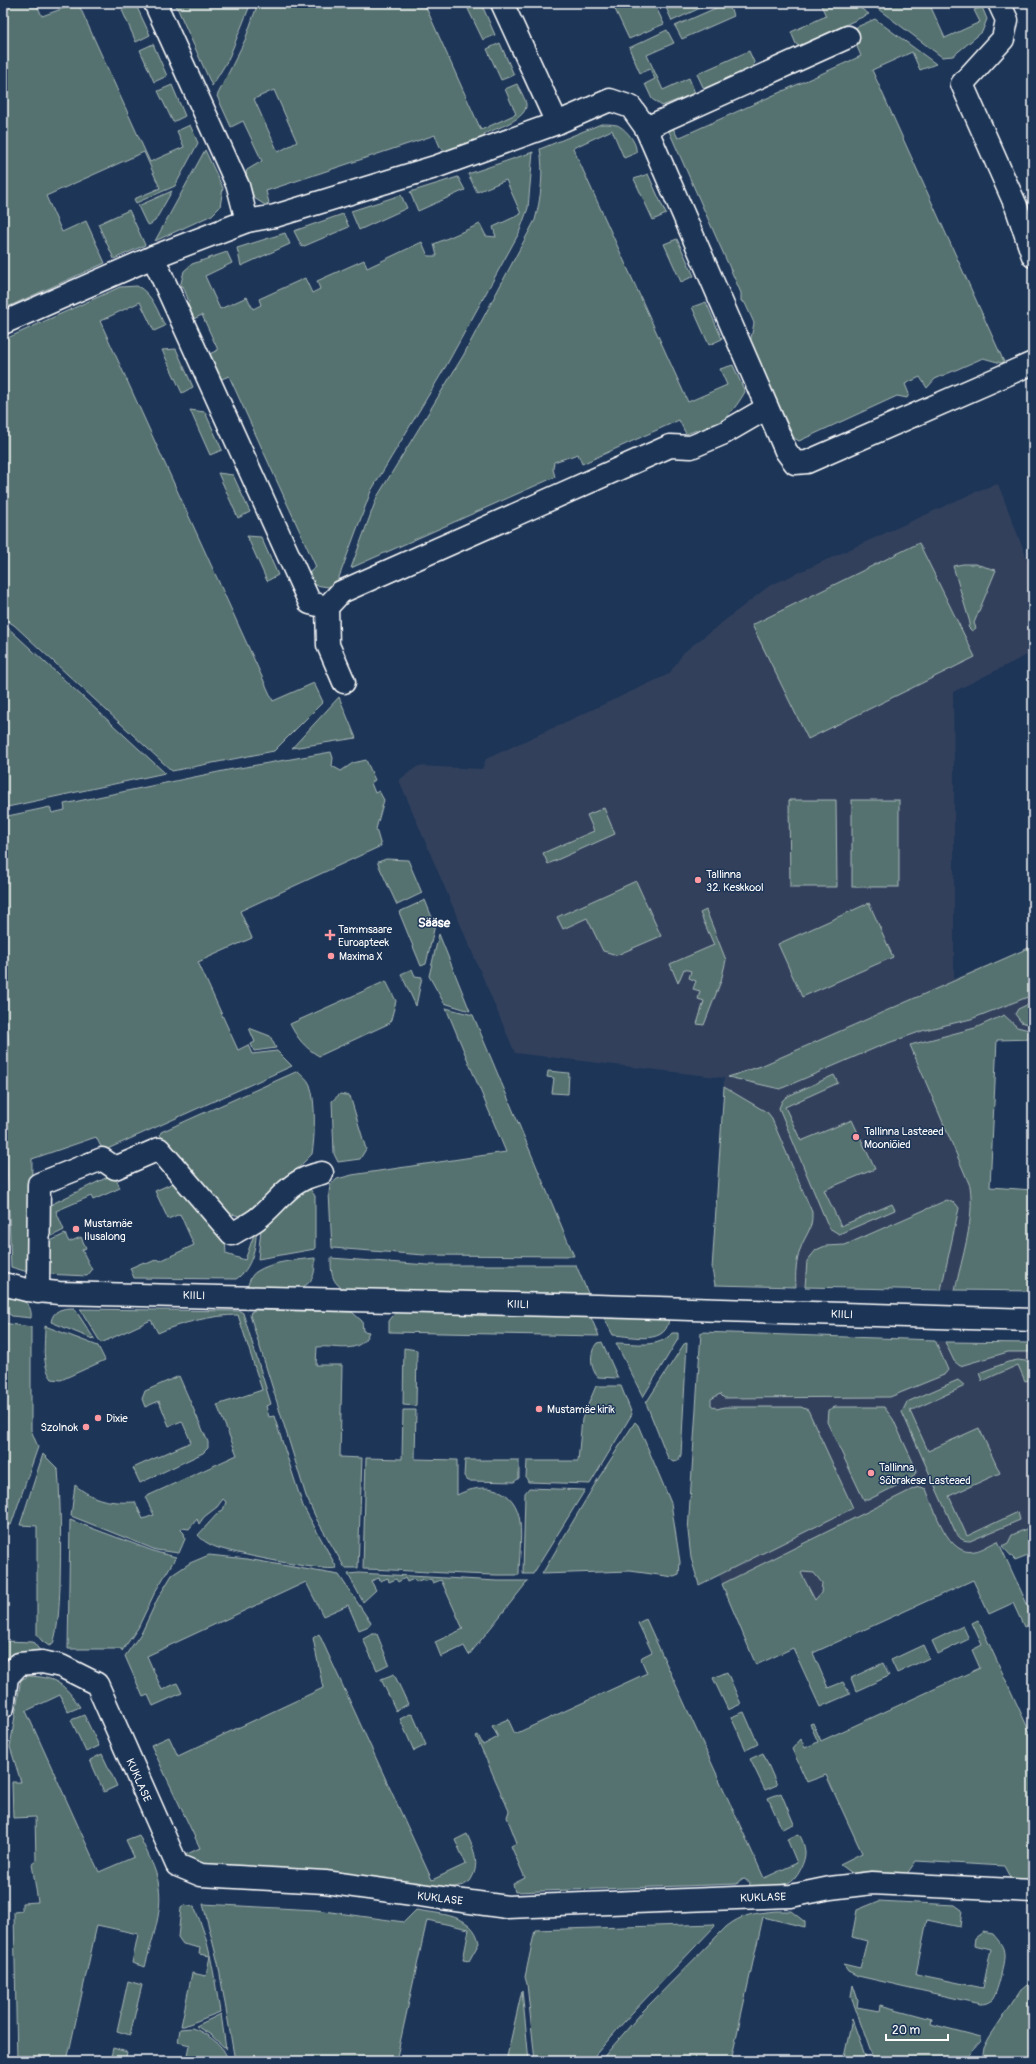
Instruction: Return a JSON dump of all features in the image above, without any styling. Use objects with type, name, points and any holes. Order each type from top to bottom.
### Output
[{"type":"street","points":[[155,3],[238,186],[247,221]]},
{"type":"street","points":[[502,3],[557,123]]},
{"type":"street","points":[[999,3],[1007,20],[1003,39],[962,84],[1016,206],[1033,256]]},
{"type":"street","points":[[646,128],[848,37]]},
{"type":"street","points":[[3,323],[153,257],[247,221],[275,216],[427,169],[557,123],[610,100],[631,107],[646,128],[786,451],[795,463],[807,462],[1033,364]]},
{"type":"street","points":[[153,257],[310,602],[327,607]]},
{"type":"street","points":[[344,682],[328,644],[327,607],[341,592],[670,446],[691,447],[724,433],[767,408]]},
{"type":"street","points":[[38,1292],[39,1184],[102,1159],[115,1168],[159,1149],[232,1234],[256,1219],[294,1183],[308,1176],[322,1173]]},
{"type":"street","name":"KIILI","points":[[3,1284],[38,1292],[604,1306],[1033,1320]]},
{"type":"street","name":"KUKLASE","points":[[3,1707],[7,1677],[19,1664],[42,1662],[61,1666],[97,1684],[177,1865],[201,1875],[326,1882],[507,1907],[791,1896],[830,1888],[872,1883],[1033,1891]]},
{"type":"shaded area","name":"Tallinna 32. Keskkool","points":[[998,484],[1033,574],[1033,652],[953,692],[954,979],[1033,946],[1033,1039],[997,1040],[990,1187],[1033,1190],[1033,1291],[715,1285],[712,1268],[724,1078],[515,1053],[399,780],[418,766],[482,769],[486,759],[669,674],[684,652],[769,586],[982,489]]},
{"type":"shaded area","name":"Tallinna Sõbrakese Lasteaed","points":[[714,1336],[1033,1343],[1033,1553],[1015,1560],[998,1541],[750,1651],[722,1584],[707,1542]]},
{"type":"green space","points":[[3,3],[36,3],[42,16],[78,3],[150,162],[184,147],[177,131],[190,125],[198,143],[175,186],[136,203],[134,199],[160,188],[144,152],[46,196],[62,232],[86,221],[105,263],[3,309]]},
{"type":"green space","points":[[135,3],[150,35],[136,42],[122,10]]},
{"type":"green space","points":[[175,3],[251,3],[228,60],[212,86]]},
{"type":"green space","points":[[258,3],[424,3],[481,130],[516,114],[505,89],[517,84],[524,97],[526,104],[525,109],[522,114],[510,123],[484,134],[486,138],[446,151],[440,147],[435,135],[266,191],[269,203],[265,205],[254,198],[246,173],[247,170],[262,161],[243,121],[231,127],[217,96],[245,40]],"holes":[[[274,90],[297,142],[278,152],[254,99]]]},
{"type":"green space","points":[[481,3],[495,35],[483,40],[468,9]]},
{"type":"green space","points":[[612,3],[654,3],[664,24],[629,39]]},
{"type":"green space","points":[[664,3],[711,3],[672,21]]},
{"type":"green space","points":[[727,3],[734,16],[682,39],[675,26]]},
{"type":"green space","points":[[820,3],[853,3],[869,14],[799,46],[796,44],[791,32],[826,16]]},
{"type":"green space","points":[[870,3],[929,3],[945,38],[980,22],[974,10],[982,7],[987,19],[982,32],[953,56],[942,57]]},
{"type":"green space","points":[[875,19],[936,64],[920,70],[912,52],[872,70],[1004,362],[1001,363],[983,358],[935,379],[927,388],[920,377],[905,384],[909,394],[907,398],[897,396],[799,441],[794,438],[750,343],[754,323],[745,303],[741,301],[741,293],[668,129],[670,122],[678,138],[861,56],[850,30]]},
{"type":"green space","points":[[667,30],[674,43],[647,55],[663,90],[689,78],[695,93],[662,106],[652,99],[645,84],[655,79],[650,69],[640,73],[629,48]]},
{"type":"green space","points":[[500,43],[514,75],[501,80],[487,49]]},
{"type":"green space","points":[[153,44],[167,76],[154,82],[140,50]]},
{"type":"green space","points":[[749,51],[754,62],[753,67],[705,88],[703,87],[697,74]]},
{"type":"green space","points":[[172,85],[185,116],[173,122],[158,91]]},
{"type":"green space","points":[[601,124],[617,125],[624,129],[635,145],[636,153],[624,158],[612,130],[573,148],[688,402],[727,385],[720,369],[733,365],[745,392],[727,416],[703,435],[700,429],[686,434],[679,420],[582,464],[578,454],[554,462],[553,469],[555,477],[351,568],[377,497],[463,356],[535,220],[541,185],[542,166],[540,149]]},
{"type":"green space","points":[[205,150],[223,188],[220,207],[212,215],[155,241]]},
{"type":"green space","points":[[533,152],[528,208],[519,233],[446,366],[371,491],[335,588],[315,585],[305,576],[316,567],[229,376],[217,381],[205,356],[218,350],[202,315],[189,321],[182,305],[189,302],[183,286],[180,287],[184,271],[192,264],[227,252],[232,263],[205,276],[220,309],[247,297],[253,309],[261,305],[259,299],[305,278],[312,293],[320,289],[317,281],[364,260],[367,268],[422,242],[428,256],[437,256],[434,244],[480,224],[486,236],[496,237],[493,227],[521,214],[506,180],[477,192],[468,174]]},
{"type":"green space","points":[[648,174],[666,214],[653,220],[634,179]]},
{"type":"green space","points":[[458,177],[465,190],[418,211],[410,192]]},
{"type":"green space","points":[[172,191],[155,221],[149,225],[146,223],[138,206]]},
{"type":"green space","points":[[401,195],[407,208],[359,230],[351,211]]},
{"type":"green space","points":[[129,210],[145,245],[114,259],[98,224]]},
{"type":"green space","points":[[343,214],[349,227],[302,247],[294,231]]},
{"type":"green space","points":[[285,233],[290,244],[241,266],[237,248]]},
{"type":"green space","points":[[677,239],[694,276],[681,282],[664,244]]},
{"type":"green space","points":[[137,286],[151,298],[165,326],[154,331],[140,302],[100,321],[273,701],[314,683],[323,702],[274,751],[172,771],[14,625],[3,618],[3,340],[120,287]]},
{"type":"green space","points":[[706,302],[722,339],[709,345],[692,307]]},
{"type":"green space","points":[[176,349],[193,387],[182,393],[162,350]]},
{"type":"green space","points":[[190,410],[205,412],[222,450],[210,455]]},
{"type":"green space","points":[[218,473],[233,475],[250,512],[238,518]]},
{"type":"green space","points":[[247,536],[261,537],[278,575],[267,581]]},
{"type":"green space","points":[[919,543],[975,657],[808,739],[752,625]]},
{"type":"green space","points":[[975,564],[996,570],[974,623],[976,628],[972,631],[968,627],[970,623],[953,566]]},
{"type":"green space","points":[[3,624],[6,626],[165,773],[3,808]]},
{"type":"green space","points":[[339,697],[356,738],[292,748]]},
{"type":"green space","points":[[331,752],[333,758],[332,766],[341,771],[353,763],[366,760],[375,780],[371,783],[375,793],[379,791],[384,800],[376,829],[381,846],[240,911],[252,938],[198,962],[238,1050],[248,1045],[252,1054],[277,1051],[292,1066],[103,1151],[96,1137],[32,1159],[31,1273],[11,1267],[3,1057],[3,1045],[9,1045],[8,1032],[3,1031],[3,817],[50,807],[52,813],[65,810],[64,804],[228,770]]},
{"type":"green space","points":[[789,800],[836,800],[837,887],[790,887]]},
{"type":"green space","points":[[852,800],[899,800],[899,887],[852,887]]},
{"type":"green space","points":[[604,808],[615,834],[548,864],[543,853],[594,831],[587,815]]},
{"type":"green space","points":[[386,859],[408,860],[422,893],[397,905],[378,864],[378,862]]},
{"type":"green space","points":[[636,881],[661,936],[617,955],[603,951],[587,918],[563,929],[557,917]]},
{"type":"green space","points":[[425,900],[435,925],[426,964],[421,966],[399,912]]},
{"type":"green space","points":[[869,903],[893,957],[802,997],[778,944]]},
{"type":"green space","points":[[706,910],[726,960],[721,981],[704,1025],[697,1024],[704,1001],[698,999],[700,991],[693,989],[696,981],[689,978],[691,971],[684,969],[678,983],[670,964],[714,945],[700,913]]},
{"type":"green space","points":[[439,934],[470,1011],[444,1003],[429,976]]},
{"type":"green space","points":[[1033,946],[1033,995],[971,1019],[925,1030],[880,1046],[780,1089],[728,1077],[761,1066]]},
{"type":"green space","points":[[412,969],[415,976],[422,977],[416,1006],[401,974]]},
{"type":"green space","points":[[386,981],[396,1001],[390,1023],[319,1056],[302,1042],[290,1024]]},
{"type":"green space","points":[[1033,1002],[1033,1025],[1021,1022],[1015,1014],[1018,1009]]},
{"type":"green space","points":[[446,1008],[473,1015],[574,1256],[424,1255],[332,1248],[329,1193],[330,1185],[337,1179],[352,1175],[506,1152]]},
{"type":"green space","points":[[1004,1015],[1017,1027],[1033,1031],[1033,1039],[997,1040],[990,1187],[1033,1190],[1033,1291],[955,1290],[971,1212],[970,1186],[910,1045],[975,1028]]},
{"type":"green space","points":[[249,1028],[270,1036],[276,1048],[254,1051],[251,1044],[255,1042]]},
{"type":"green space","points":[[298,1071],[308,1081],[312,1092],[314,1138],[312,1154],[253,1214],[240,1216],[227,1213],[160,1135],[161,1132]]},
{"type":"green space","points":[[548,1071],[569,1073],[568,1094],[552,1093],[554,1078],[547,1077]]},
{"type":"green space","points":[[834,1075],[838,1083],[785,1107],[801,1141],[852,1120],[875,1169],[824,1190],[841,1226],[892,1204],[895,1210],[839,1234],[829,1228],[779,1108],[782,1101],[786,1097]]},
{"type":"green space","points":[[724,1087],[768,1113],[771,1117],[812,1212],[810,1228],[800,1250],[798,1259],[796,1287],[715,1285],[712,1269]]},
{"type":"green space","points":[[340,1094],[350,1096],[366,1149],[360,1159],[338,1162],[334,1154],[332,1101]]},
{"type":"green space","points":[[114,1174],[120,1188],[93,1200],[91,1196],[56,1211],[64,1230],[46,1239],[48,1210],[52,1204]]},
{"type":"green space","points":[[180,1180],[225,1238],[226,1254],[245,1260],[256,1229],[252,1257],[246,1270],[236,1279],[134,1278],[130,1268],[144,1262],[146,1264],[158,1259],[160,1261],[194,1245],[180,1214],[168,1219],[155,1191]]},
{"type":"green space","points":[[306,1187],[310,1189],[315,1196],[315,1249],[258,1259],[261,1229]]},
{"type":"green space","points":[[947,1200],[956,1204],[959,1208],[941,1290],[805,1287],[807,1261],[816,1250],[825,1246],[845,1245]]},
{"type":"green space","points":[[65,1234],[69,1242],[81,1237],[86,1248],[82,1250],[92,1270],[87,1276],[45,1274],[46,1243]]},
{"type":"green space","points":[[315,1258],[315,1268],[312,1279],[301,1288],[247,1288],[253,1275],[262,1268],[285,1262]]},
{"type":"green space","points":[[331,1258],[428,1265],[576,1265],[590,1298],[345,1289],[340,1287],[334,1280]]},
{"type":"green space","points":[[8,1294],[21,1299],[28,1305],[30,1308],[31,1318],[12,1316],[6,1312]]},
{"type":"green space","points":[[74,1308],[95,1340],[51,1322],[56,1312],[59,1310]]},
{"type":"green space","points":[[80,1309],[240,1311],[243,1313],[271,1404],[266,1406],[269,1417],[274,1416],[303,1506],[337,1568],[329,1569],[299,1565],[212,1546],[198,1535],[219,1512],[223,1510],[226,1502],[223,1499],[217,1507],[204,1517],[199,1524],[197,1519],[189,1529],[182,1528],[181,1530],[184,1533],[185,1539],[179,1553],[156,1550],[71,1516],[75,1485],[89,1495],[103,1500],[135,1502],[143,1519],[154,1515],[145,1497],[237,1455],[217,1405],[262,1390],[238,1315],[218,1316],[197,1320],[166,1329],[158,1333],[151,1320],[101,1343]]},
{"type":"green space","points":[[255,1310],[352,1312],[362,1321],[363,1331],[369,1332],[360,1344],[354,1347],[317,1347],[316,1365],[342,1365],[340,1457],[362,1458],[358,1568],[345,1568],[317,1520],[306,1496],[250,1315],[251,1312]]},
{"type":"green space","points":[[396,1312],[589,1313],[599,1336],[389,1332],[389,1321]]},
{"type":"green space","points":[[602,1314],[669,1316],[667,1326],[663,1332],[657,1336],[640,1338],[613,1335]]},
{"type":"green space","points":[[3,1323],[31,1327],[31,1430],[38,1447],[11,1525],[8,1525],[3,1513]]},
{"type":"green space","points":[[45,1326],[98,1346],[105,1360],[61,1380],[52,1379],[46,1367],[45,1361]]},
{"type":"green space","points":[[701,1332],[935,1340],[948,1370],[944,1375],[890,1397],[724,1398],[720,1394],[711,1399],[711,1405],[717,1409],[724,1407],[801,1407],[808,1410],[853,1508],[699,1585],[691,1558],[688,1531]]},
{"type":"green space","points":[[672,1333],[678,1333],[678,1339],[643,1397],[616,1343],[654,1343],[667,1338]]},
{"type":"green space","points":[[602,1342],[618,1378],[598,1377],[593,1370],[592,1356],[594,1347],[597,1343]]},
{"type":"green space","points":[[945,1342],[1033,1343],[1033,1352],[1008,1352],[960,1366],[954,1361]]},
{"type":"green space","points":[[687,1343],[681,1455],[678,1461],[673,1462],[668,1458],[646,1403],[684,1344]]},
{"type":"green space","points":[[404,1348],[417,1350],[416,1406],[403,1405]]},
{"type":"green space","points":[[1018,1360],[1033,1362],[1033,1379],[1025,1381],[1018,1365],[982,1381],[979,1373],[1008,1362]]},
{"type":"green space","points":[[179,1376],[208,1442],[208,1448],[203,1453],[140,1483],[133,1468],[191,1442],[182,1421],[169,1426],[159,1401],[145,1407],[142,1399],[145,1391]]},
{"type":"green space","points":[[958,1380],[965,1386],[910,1411],[928,1451],[979,1428],[1000,1473],[949,1496],[967,1536],[1018,1512],[1020,1520],[970,1541],[961,1539],[955,1531],[902,1412],[907,1402]]},
{"type":"green space","points":[[596,1386],[621,1386],[632,1414],[590,1484],[528,1482],[526,1477],[527,1461],[578,1461],[582,1419]]},
{"type":"green space","points":[[835,1407],[884,1407],[893,1419],[917,1471],[912,1478],[868,1500],[864,1500],[827,1422],[828,1410]]},
{"type":"green space","points":[[403,1410],[416,1410],[415,1459],[457,1460],[457,1495],[478,1488],[488,1488],[505,1494],[512,1501],[517,1510],[521,1528],[519,1575],[480,1575],[363,1569],[366,1458],[402,1459]]},
{"type":"green space","points":[[635,1422],[638,1425],[671,1503],[680,1562],[679,1575],[674,1577],[630,1571],[542,1574],[598,1479]]},
{"type":"green space","points":[[43,1454],[58,1469],[61,1542],[58,1615],[53,1644],[49,1646],[37,1635],[37,1526],[20,1525]]},
{"type":"green space","points":[[465,1460],[519,1460],[519,1478],[514,1482],[468,1481],[464,1476]]},
{"type":"green space","points":[[921,1487],[926,1489],[943,1530],[957,1547],[965,1551],[975,1551],[998,1541],[1033,1617],[1033,1623],[1024,1627],[1013,1603],[989,1614],[973,1580],[813,1653],[828,1688],[843,1682],[850,1694],[820,1707],[793,1648],[756,1665],[722,1584],[915,1488]],"holes":[[[801,1573],[814,1573],[822,1583],[821,1593],[815,1600]]]},
{"type":"green space","points":[[529,1488],[585,1490],[533,1574],[523,1574],[525,1493]]},
{"type":"green space","points":[[70,1520],[156,1552],[176,1557],[155,1592],[138,1628],[122,1651],[122,1649],[68,1649]]},
{"type":"green space","points":[[1033,1526],[1033,1553],[1015,1560],[1002,1546],[1008,1543],[1012,1535]]},
{"type":"green space","points":[[209,1555],[247,1559],[339,1575],[371,1623],[369,1626],[359,1630],[348,1605],[323,1616],[306,1582],[147,1656],[162,1690],[177,1683],[182,1693],[153,1706],[148,1695],[143,1697],[125,1656],[142,1632],[158,1598],[172,1575],[190,1563]]},
{"type":"green space","points":[[359,1573],[497,1581],[528,1581],[469,1655],[464,1646],[441,1657],[435,1642],[463,1629],[441,1580],[433,1583],[431,1579],[424,1582],[423,1579],[416,1582],[414,1579],[407,1582],[405,1578],[398,1582],[396,1579],[389,1582],[388,1578],[380,1581],[379,1578],[371,1581],[376,1590],[363,1602],[348,1574]]},
{"type":"green space","points":[[646,1619],[764,1878],[797,1863],[787,1839],[799,1834],[805,1851],[804,1860],[800,1869],[795,1878],[788,1883],[760,1887],[751,1886],[745,1879],[740,1880],[737,1884],[515,1892],[513,1884],[525,1878],[511,1846],[517,1843],[507,1817],[509,1811],[476,1736],[478,1735],[483,1745],[498,1737],[492,1726],[508,1719],[515,1734],[647,1673],[641,1659],[652,1652],[638,1623]]},
{"type":"green space","points":[[978,1620],[1033,1739],[1033,1884],[1013,1883],[1004,1866],[916,1861],[904,1878],[853,1874],[840,1864],[862,1853],[826,1775],[807,1782],[792,1749],[801,1739],[805,1748],[818,1742],[810,1724],[813,1723],[821,1741],[980,1668],[972,1650],[982,1645],[972,1623]]},
{"type":"green space","points":[[963,1626],[969,1639],[938,1654],[932,1641]]},
{"type":"green space","points":[[319,1634],[432,1880],[466,1864],[455,1840],[467,1834],[474,1852],[476,1863],[470,1881],[464,1885],[448,1888],[436,1887],[417,1882],[401,1884],[212,1869],[190,1861],[185,1855],[200,1848],[151,1745],[169,1737],[178,1756],[323,1688],[313,1638]]},
{"type":"green space","points":[[372,1634],[377,1634],[389,1664],[377,1670],[363,1639]]},
{"type":"green space","points":[[3,1641],[33,1642],[42,1653],[21,1653],[3,1662]]},
{"type":"green space","points":[[923,1645],[929,1658],[897,1673],[891,1660]]},
{"type":"green space","points":[[883,1663],[889,1676],[856,1691],[851,1678]]},
{"type":"green space","points":[[727,1672],[741,1704],[728,1710],[713,1678]]},
{"type":"green space","points":[[394,1674],[408,1704],[396,1711],[381,1679]]},
{"type":"green space","points":[[28,1676],[46,1678],[59,1683],[80,1707],[68,1712],[60,1695],[26,1711],[99,1872],[134,1857],[126,1840],[139,1835],[154,1867],[159,1887],[160,1897],[158,1917],[145,1967],[132,1963],[138,1934],[97,1925],[67,2061],[17,2061],[14,1912],[22,1911],[22,1903],[38,1902],[32,1864],[36,1861],[35,1817],[13,1818],[12,1782],[21,1782],[10,1747],[21,1680]]},
{"type":"green space","points":[[744,1712],[758,1744],[746,1750],[731,1717]]},
{"type":"green space","points":[[410,1714],[413,1715],[426,1745],[414,1751],[400,1719]]},
{"type":"green space","points":[[84,1715],[99,1746],[86,1752],[71,1720]]},
{"type":"green space","points":[[763,1753],[777,1785],[765,1790],[750,1759]]},
{"type":"green space","points":[[102,1754],[117,1786],[104,1792],[90,1760]]},
{"type":"green space","points":[[781,1793],[794,1824],[782,1829],[768,1798]]},
{"type":"green space","points":[[879,1901],[955,1905],[962,1910],[960,1927],[927,1920],[916,1974],[983,1988],[991,1949],[974,1945],[975,1938],[983,1932],[993,1934],[1002,1946],[1004,1958],[998,1985],[992,2000],[980,2004],[858,1976],[848,1971],[843,1964],[860,1968],[867,1941],[852,1937],[857,1910]]},
{"type":"green space","points":[[203,1904],[316,1910],[404,1922],[416,1910],[454,1917],[463,1921],[476,1933],[479,1943],[469,1961],[463,1960],[469,1929],[427,1920],[396,2061],[235,2061],[218,1963]]},
{"type":"green space","points":[[185,1905],[194,1907],[204,1932],[211,1958],[220,2012],[181,2026],[192,1973],[206,1976],[210,1956],[199,1954],[200,1948],[183,1944],[178,1937],[181,1908]]},
{"type":"green space","points":[[776,1911],[791,1911],[805,1922],[805,1927],[763,1917],[731,2061],[600,2061],[643,2011],[726,1927],[744,1917]]},
{"type":"green space","points":[[714,1924],[715,1926],[631,2014],[590,2061],[535,2061],[525,1977],[535,1930]]},
{"type":"green space","points":[[1033,1980],[1033,2061],[982,2061],[984,2048],[989,2038],[1020,1991]]},
{"type":"green space","points":[[128,1981],[142,1985],[130,2035],[117,2031]]},
{"type":"green space","points":[[853,1985],[858,2000],[857,2007],[879,2011],[880,2005],[932,2019],[931,2024],[981,2037],[981,2041],[963,2061],[874,2061],[851,1996]]},
{"type":"green space","points":[[522,1990],[529,2061],[506,2061]]},
{"type":"green space","points":[[221,2014],[226,2049],[211,2035],[196,2026]]},
{"type":"green space","points":[[852,2019],[867,2061],[843,2061]]},
{"type":"green space","points":[[192,2028],[214,2040],[223,2050],[228,2061],[174,2061],[174,2058],[187,2060],[190,2045],[178,2042],[180,2029]]},
{"type":"green space","points":[[113,2048],[127,2052],[125,2061],[110,2061]]},
{"type":"place","name":"Tallinna 32. Keskkool","points":[[698,880]]},
{"type":"place","name":"Tammsaare Euroapteek","points":[[330,935]]},
{"type":"place","name":"Maxima X","points":[[331,956]]},
{"type":"place","name":"Tallinna Lasteaed Mooniõied","points":[[856,1137]]},
{"type":"place","name":"Mustamäe Ilusalong","points":[[76,1229]]},
{"type":"place","name":"Mustamäe kirik","points":[[539,1409]]},
{"type":"place","name":"Dixie","points":[[98,1418]]},
{"type":"place","name":"Szolnok","points":[[86,1427]]},
{"type":"place","name":"Tallinna Sõbrakese Lasteaed","points":[[871,1473]]},
{"type":"district","name":"Sääse","points":[[434,922]]}]
